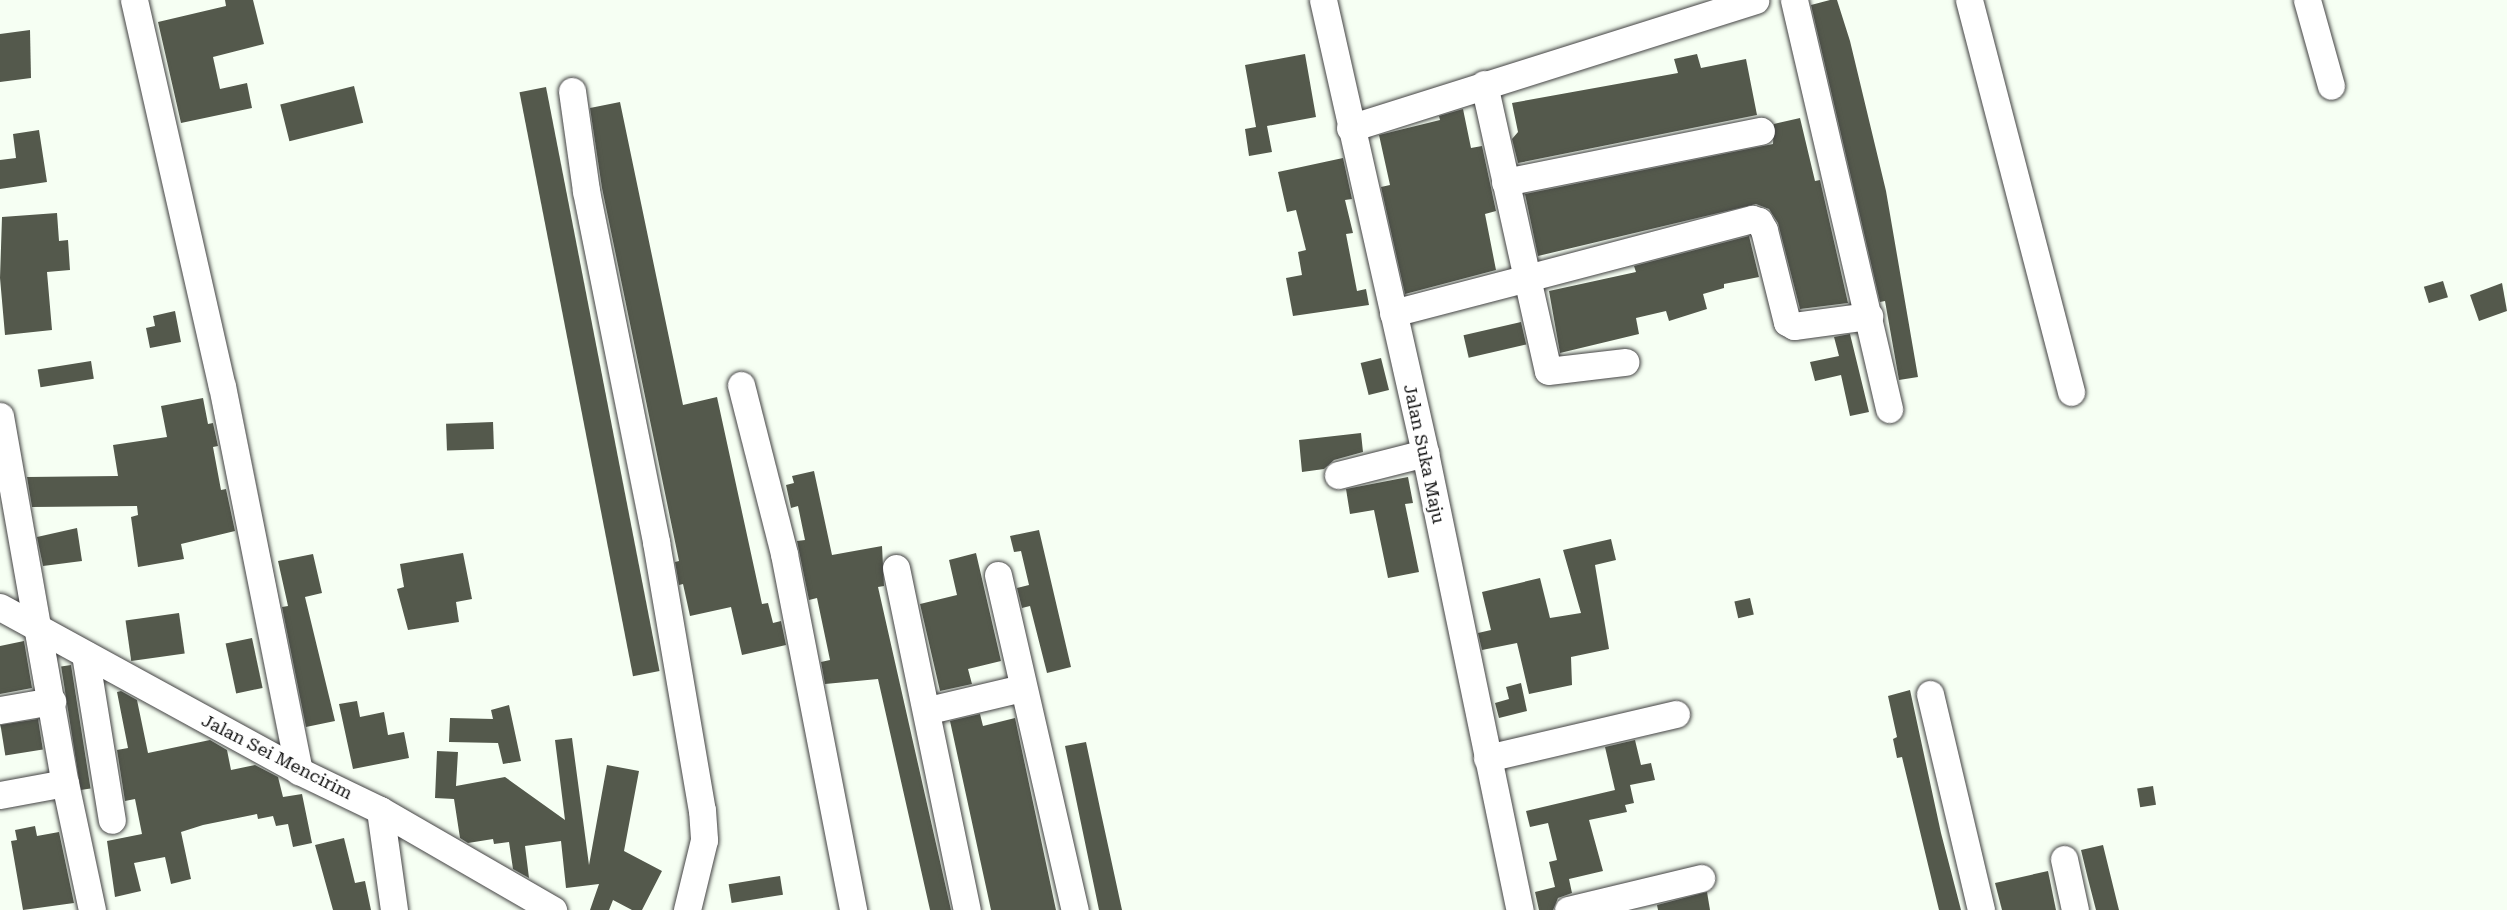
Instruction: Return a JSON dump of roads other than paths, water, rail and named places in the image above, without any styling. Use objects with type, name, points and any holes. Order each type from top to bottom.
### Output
[{"type":"street","points":[[134,0],[222,386],[299,771]]},
{"type":"street","name":"Jalan Suka Maju","points":[[1323,0],[1425,453],[1520,910]]},
{"type":"street","points":[[1350,128],[1755,0]]},
{"type":"street","points":[[1794,0],[1889,409]]},
{"type":"street","points":[[1969,0],[2071,392]]},
{"type":"street","points":[[2307,0],[2331,87]]},
{"type":"street","points":[[1484,84],[1548,371],[1625,362]]},
{"type":"street","points":[[572,91],[586,190],[656,542],[702,810],[704,840],[687,910]]},
{"type":"street","points":[[1505,182],[1761,131]]},
{"type":"street","points":[[1393,313],[1752,219],[1760,221],[1764,230],[1787,322],[1794,326],[1869,316]]},
{"type":"street","points":[[741,385],[784,554],[853,910]]},
{"type":"street","points":[[0,416],[15,619],[52,701],[65,783],[92,910]]},
{"type":"street","points":[[1338,475],[1425,453]]},
{"type":"street","points":[[896,568],[929,710],[967,910]]},
{"type":"street","points":[[998,575],[1022,688],[1075,910]]},
{"type":"street","name":"Jalan Sei Mencirim","points":[[15,619],[85,654],[299,771],[380,810],[553,910]]},
{"type":"street","points":[[85,654],[112,820]]},
{"type":"street","points":[[929,710],[1022,688]]},
{"type":"street","points":[[1930,694],[1981,910]]},
{"type":"street","points":[[0,710],[52,701]]},
{"type":"street","points":[[1487,758],[1676,714]]},
{"type":"street","points":[[0,795],[65,783]]},
{"type":"street","points":[[380,810],[394,910]]},
{"type":"street","points":[[2064,859],[2075,910]]},
{"type":"street","points":[[1568,910],[1701,878]]}]
